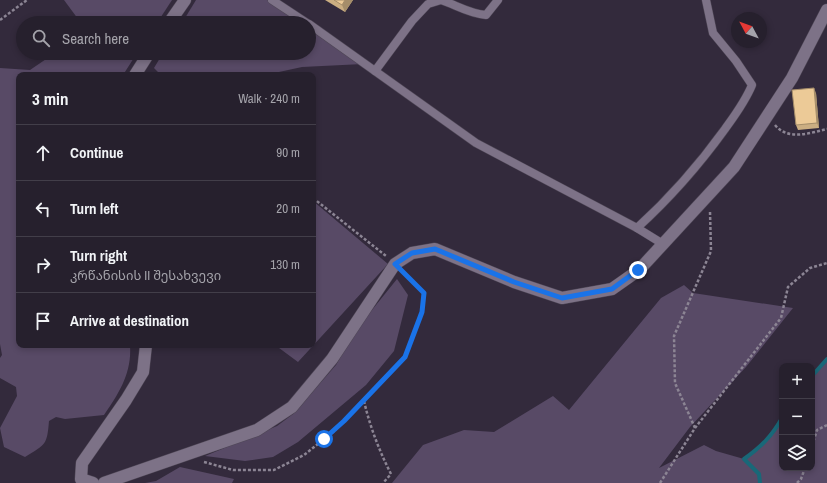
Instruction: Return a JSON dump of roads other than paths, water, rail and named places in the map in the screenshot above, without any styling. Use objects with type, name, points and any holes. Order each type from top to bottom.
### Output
[{"type":"street","points":[[174,16],[185,0]]},
{"type":"street","points":[[104,483],[257,430],[292,407],[332,359],[395,264],[412,253],[435,249],[514,282],[562,298],[612,289],[638,270],[734,167],[792,78],[827,10]]},
{"type":"street","points":[[137,72],[145,60]]},
{"type":"street","points":[[93,483],[79,481],[82,463],[126,400],[143,372],[146,348]]},
{"type":"lane","points":[[272,0],[296,16]]},
{"type":"lane","points":[[375,71],[412,21],[428,4],[441,0],[457,5],[475,14],[486,15],[498,0]]},
{"type":"lane","points":[[637,228],[661,207],[706,154],[746,99],[752,85],[736,61],[713,33],[706,0]]},
{"type":"lane","points":[[316,30],[476,143],[637,228],[663,244]]},
{"type":"waterway","points":[[815,373],[827,359]]},
{"type":"waterway","points":[[760,483],[759,474],[744,459],[766,441],[779,422]]}]
